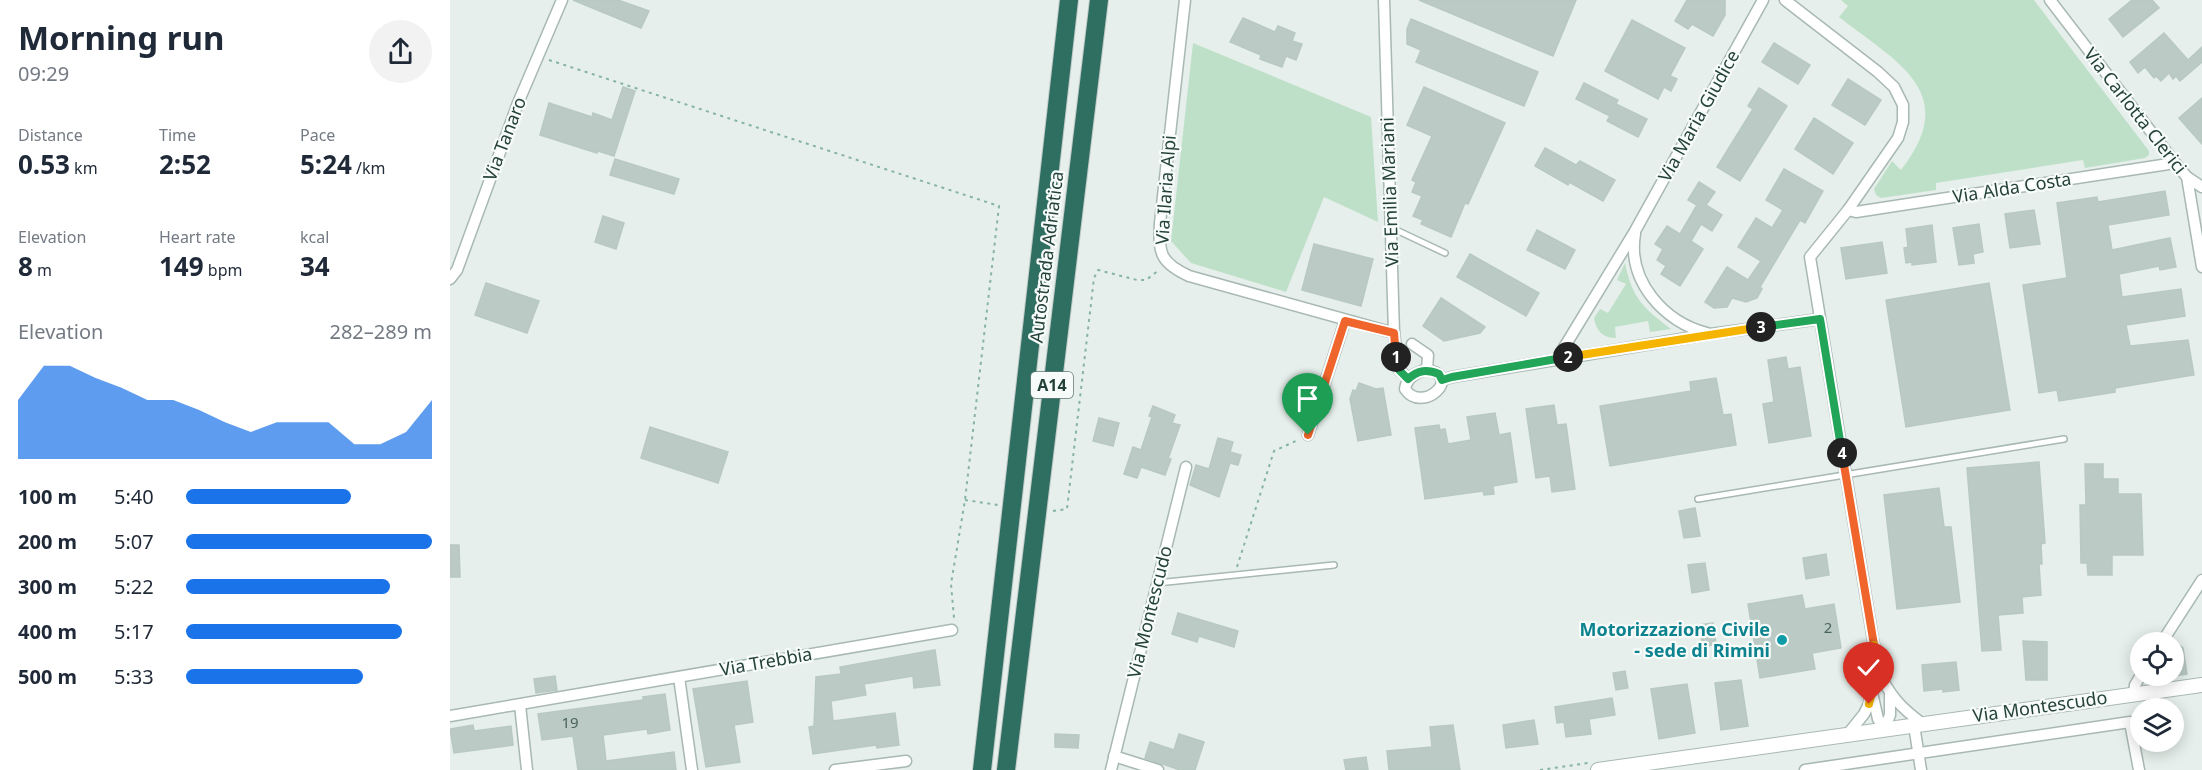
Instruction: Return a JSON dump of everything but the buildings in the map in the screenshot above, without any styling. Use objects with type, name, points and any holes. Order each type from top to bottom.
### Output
[{"type":"highway","name":"Autostrada Adriatica","points":[[982,770],[1069,0]]},
{"type":"highway","name":"Autostrada Adriatica","points":[[1006,770],[1099,0]]},
{"type":"street","name":"Via Tanaro","points":[[450,279],[457,270],[518,103],[562,0]]},
{"type":"street","name":"Via Ilaria Alpi","points":[[1185,0],[1160,223],[1159,243],[1163,258],[1172,269],[1189,276],[1394,333]]},
{"type":"street","name":"Via Emilia Mariani","points":[[1384,0],[1394,333],[1399,370],[1408,379]]},
{"type":"street","name":"Via Maria Giudice","points":[[1557,359],[1635,231],[1763,0]]},
{"type":"street","points":[[1785,0],[1878,72],[1894,87],[1903,105],[1903,122],[1898,138],[1848,210],[1810,257],[1878,670],[1899,706],[1918,725],[1918,753],[1921,770]]},
{"type":"street","name":"Via Carlotta Clerici","points":[[2050,0],[2187,177],[2202,267]]},
{"type":"street","name":"Via Alda Costa","points":[[1848,210],[1856,212],[2175,163]]},
{"type":"street","points":[[2187,177],[2202,187]]},
{"type":"street","name":"Via Maria Giudice","points":[[1635,231],[1633,242],[1635,265],[1640,280],[1650,294],[1660,307],[1684,324],[1711,334]]},
{"type":"street","points":[[1442,380],[1711,334],[1820,319]]},
{"type":"street","points":[[1308,435],[1345,321]]},
{"type":"street","points":[[1412,344],[1428,355],[1427,370]]},
{"type":"street","points":[[1427,370],[1439,374],[1442,380],[1439,390],[1420,398],[1408,393],[1405,389],[1408,379],[1420,371],[1427,370]]},
{"type":"street","name":"Via Montescudo","points":[[1110,770],[1186,467]]},
{"type":"street","points":[[2168,632],[2202,580]]},
{"type":"street","name":"Via Trebbia","points":[[450,716],[952,630]]},
{"type":"street","points":[[1846,735],[1864,714],[1878,670]]},
{"type":"street","points":[[679,677],[692,770]]},
{"type":"street","name":"Via Montescudo","points":[[1598,770],[2202,685]]},
{"type":"street","points":[[2134,694],[2135,686]]},
{"type":"street","points":[[1872,693],[1878,719],[1884,729]]},
{"type":"street","points":[[1884,729],[1890,715],[1890,693]]},
{"type":"street","points":[[520,705],[528,770]]},
{"type":"street","name":"Via Montescudo","points":[[1805,770],[2130,722],[2139,770]]},
{"type":"street","points":[[1114,756],[1158,770]]},
{"type":"street","points":[[835,770],[906,761]]},
{"type":"lane","points":[[1392,228],[1444,252]]},
{"type":"lane","points":[[1698,499],[2064,439]]},
{"type":"lane","points":[[1157,583],[1334,565]]},
{"type":"path","points":[[538,56],[999,206],[965,500],[951,584],[955,624],[952,630]]},
{"type":"path","points":[[1050,511],[1067,509],[1094,278],[1098,270],[1137,280],[1146,280],[1167,264]]},
{"type":"path","points":[[1234,575],[1274,451],[1308,435]]},
{"type":"path","points":[[965,500],[998,505]]},
{"type":"green space","points":[[1841,0],[2034,0],[2149,151],[2149,155],[2145,158],[2085,168],[2083,160],[1936,183],[1936,190],[1881,198],[1876,195],[1874,189],[1892,161],[1901,170],[1918,143],[1925,120],[1923,99],[1914,81],[1900,65],[1839,17],[1848,6]]},
{"type":"green space","points":[[1193,43],[1371,117],[1378,222],[1324,197],[1286,292],[1191,263],[1171,241]]},
{"type":"green space","points":[[1625,263],[1635,294],[1653,315],[1671,329],[1650,332],[1648,321],[1615,327],[1616,338],[1607,337],[1598,330],[1594,318],[1600,309],[1608,313],[1626,284],[1617,280]]},
{"type":"place","name":"Motorizzazione Civile - sede di Rimini","points":[[1782,640]]},
{"type":"route","points":[[1308,435],[1345,321],[1394,333],[1399,370],[1408,379],[1420,371],[1427,370],[1439,374],[1442,380],[1711,334],[1820,319],[1878,670],[1869,704]]}]
